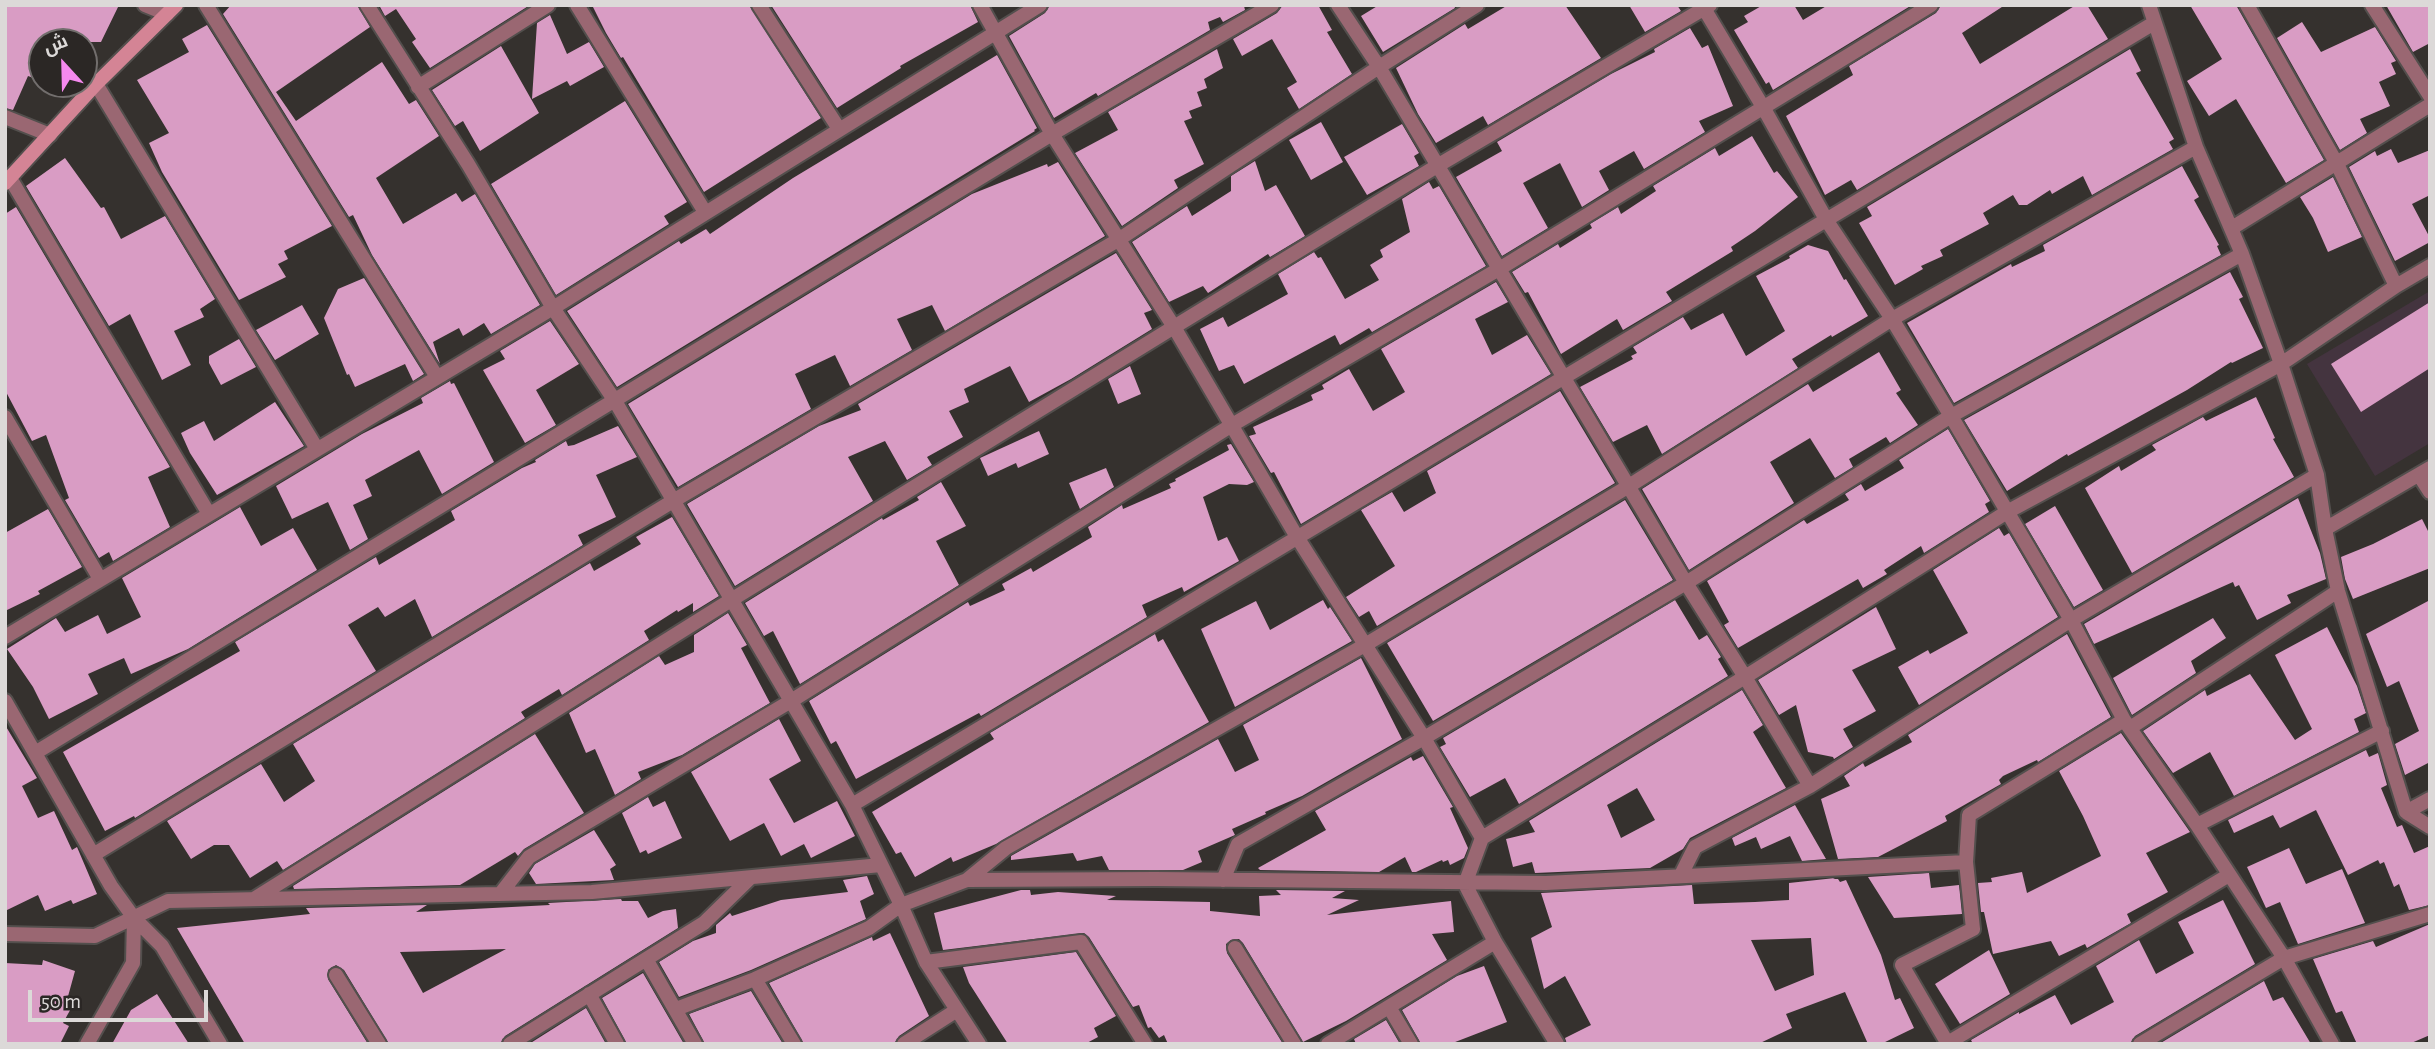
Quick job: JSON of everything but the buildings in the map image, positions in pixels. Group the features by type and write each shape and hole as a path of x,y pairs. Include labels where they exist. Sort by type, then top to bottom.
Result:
{"street":[{"path":"145,5 172,10"},
{"path":"206,5 437,377"},
{"path":"366,5 468,164 553,308 615,401 852,805 926,962 979,1044"},
{"path":"418,87 548,5"},
{"path":"577,5 705,212"},
{"path":"759,5 839,129"},
{"path":"980,5 1052,134 1174,327 1297,537 1424,738 1482,838"},
{"path":"5,636 553,308 1040,5"},
{"path":"36,754 1052,134 1272,5"},
{"path":"1338,5 1379,67 1810,786"},
{"path":"93,855 673,500 1118,240 1477,5"},
{"path":"502,893 529,857 791,701 1232,425 1499,269 1931,5"},
{"path":"2247,5 2337,164 2396,286"},
{"path":"2372,5 2430,96"},
{"path":"254,899 1174,327 1437,166 1705,7 1827,221 1892,319 1951,416 2071,620 2127,724 2284,958 2332,1044"},
{"path":"98,82 172,10"},
{"path":"852,805 1827,221 2154,11 2196,147 2242,254 2317,475 2338,591 2406,812 2430,827"},
{"path":"98,87 317,449"},
{"path":"83,98 8,181 209,514"},
{"path":"2232,228 2430,105"},
{"path":"5,117 50,135"},
{"path":"676,1009 755,979 869,928 901,905 967,880 1006,848 1365,645 1629,486 1892,319 2196,147"},
{"path":"1223,880 1238,844 1686,583 1951,416 2242,254"},
{"path":"1557,1044 1495,942 1465,884 1482,838 2007,512 2281,364 2430,266"},
{"path":"5,417 100,579"},
{"path":"2325,529 2424,471 2430,492"},
{"path":"1681,875 1695,847 1810,786 2071,620 2317,475"},
{"path":"2230,875 1947,1044 1902,965 1973,929 1966,862 1969,815 2127,724 2338,591"},
{"path":"5,701 111,886 134,918 162,946 220,1044"},
{"path":"2197,825 2382,731"},
{"path":"2406,812 2430,800"},
{"path":"967,880 1546,883 1966,862"},
{"path":"5,934 95,936 168,901 592,891 881,865"},
{"path":"510,1044 704,923 750,878"},
{"path":"2140,1044 2284,958 2430,914"},
{"path":"87,1044 133,963 134,918"},
{"path":"926,962 1081,942 1145,1044"},
{"path":"1328,1044 1495,942"},
{"path":"1235,947 1294,1044"},
{"path":"646,959 695,1044"},
{"path":"336,975 380,1044"},
{"path":"755,979 794,1044"},
{"path":"589,994 617,1044"},
{"path":"1389,1007 1411,1044"},
{"path":"904,1044 957,1010"}],"shaded area":[{"path":"2430,291 2430,443 2375,476 2307,364"}]}
